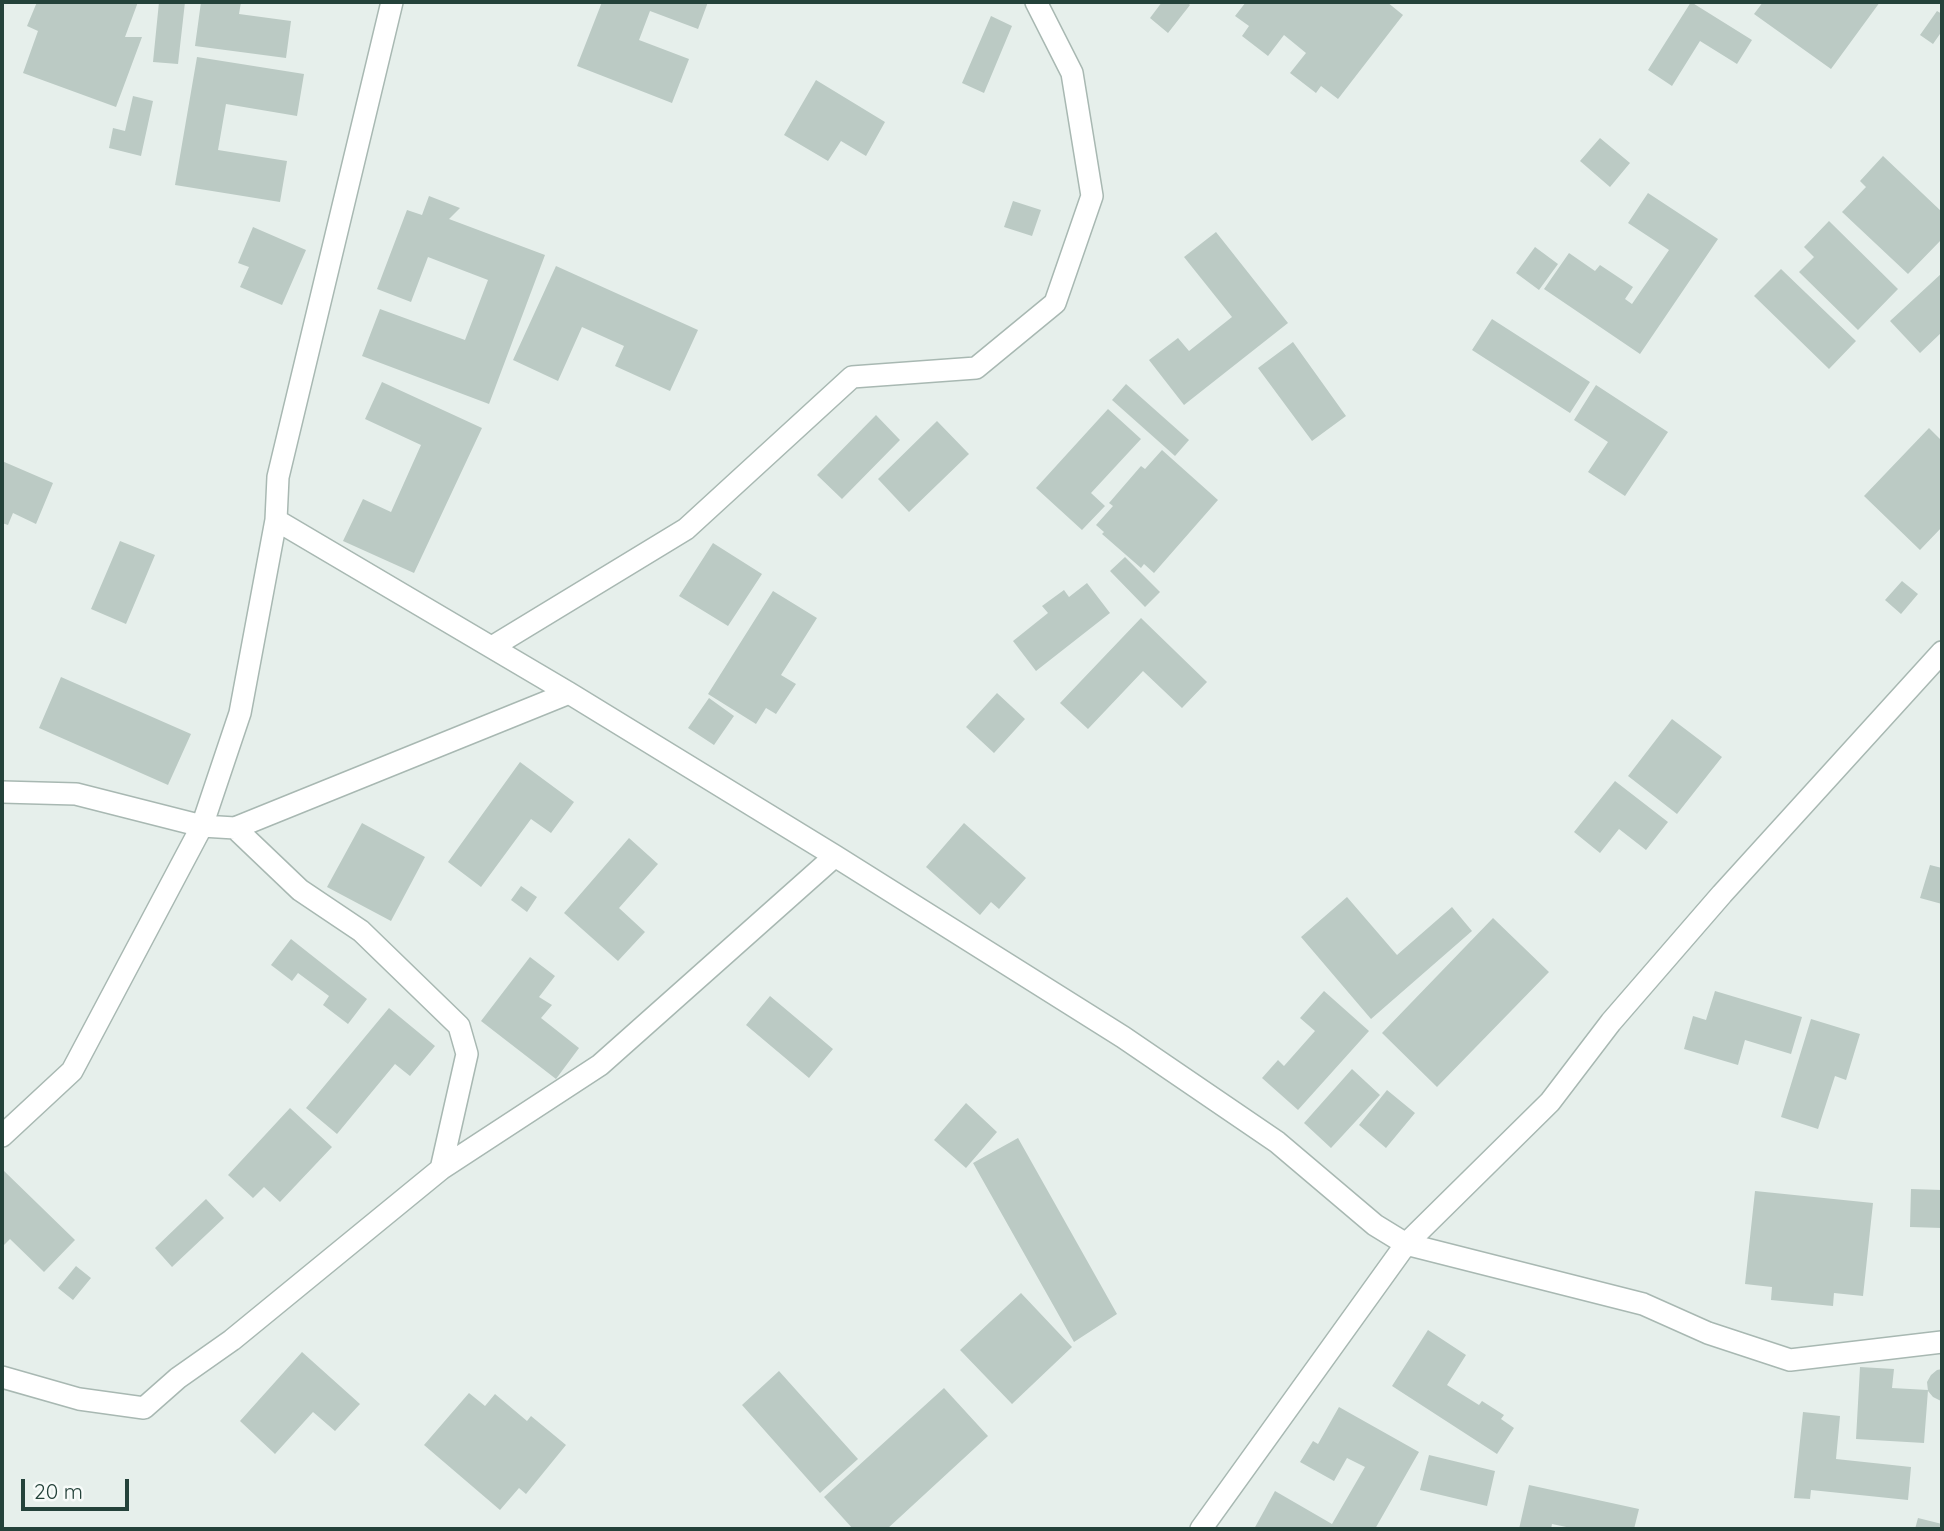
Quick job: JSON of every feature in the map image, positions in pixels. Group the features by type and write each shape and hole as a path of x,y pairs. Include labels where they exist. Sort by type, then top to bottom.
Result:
{"street":[{"path":"2,1136 72,1071 202,826 240,713 276,520 278,477 392,2"},
{"path":"492,647 686,529 852,377 976,368 1055,303 1093,196 1072,73 1036,2"},
{"path":"276,520 569,693 835,856 1145,1052 1277,1142 1374,1225 1406,1244 1643,1304 1708,1333 1790,1360 1942,1342"},
{"path":"1201,1529 1406,1244 1550,1102 1611,1022 1704,914 1942,652"},
{"path":"2,792 76,794 202,826 235,828 569,693"},
{"path":"235,828 300,890 361,931 459,1026 467,1054 441,1169"},
{"path":"2,1377 79,1399 144,1408 177,1378 232,1340 441,1169 600,1065 835,856"}],"building":[{"path":"37,2 138,2 125,37 142,37 116,107 23,73 38,31 27,26"},
{"path":"159,2 185,2 178,64 153,62"},
{"path":"201,2 241,2 239,14 291,21 286,58 195,46"},
{"path":"602,2 708,2 698,29 650,11 639,40 689,59 672,103 577,66"},
{"path":"1162,2 1187,2 1190,5 1168,33 1150,18"},
{"path":"1246,2 1387,2 1403,15 1338,99 1321,86 1316,93 1290,73 1306,53 1284,35 1268,56 1242,36 1249,26 1235,16"},
{"path":"1691,2 1752,40 1737,64 1700,41 1672,86 1648,70"},
{"path":"1763,2 1880,2 1831,69 1754,14"},
{"path":"1937,11 1942,14 1942,31 1933,44 1920,35"},
{"path":"991,16 1012,26 984,93 962,83"},
{"path":"197,57 304,74 297,116 226,104 218,150 287,161 280,202 175,185"},
{"path":"816,80 885,122 866,156 841,141 828,161 784,135"},
{"path":"133,96 153,101 141,156 109,148 113,128 125,131"},
{"path":"1600,138 1630,163 1610,187 1580,161"},
{"path":"1883,156 1942,212 1942,239 1908,274 1842,212 1866,187 1860,181"},
{"path":"1648,193 1718,239 1640,354 1544,289 1569,253 1595,271 1600,265 1633,287 1625,299 1632,304 1669,250 1628,223"},
{"path":"429,196 460,208 449,219 545,255 489,404 362,356 380,309 465,340 488,280 428,257 411,302 377,289 407,210 422,215"},
{"path":"1013,201 1041,210 1032,236 1004,227"},
{"path":"1829,221 1898,289 1858,330 1799,272 1814,257 1804,247"},
{"path":"253,227 306,250 282,305 240,287 249,267 238,263"},
{"path":"1216,232 1288,323 1184,405 1149,360 1178,338 1189,351 1232,317 1184,257"},
{"path":"1535,247 1558,264 1539,290 1516,273"},
{"path":"556,266 698,330 670,391 615,366 624,346 582,327 558,381 513,360"},
{"path":"1781,269 1856,341 1829,369 1754,296"},
{"path":"1942,273 1942,332 1920,353 1890,321"},
{"path":"1492,319 1590,382 1570,413 1472,350"},
{"path":"1293,342 1346,416 1312,441 1258,368"},
{"path":"382,382 482,428 414,573 343,541 363,499 391,512 421,445 365,419"},
{"path":"1126,384 1189,440 1175,456 1112,400"},
{"path":"1596,385 1668,432 1625,496 1588,472 1608,442 1574,420"},
{"path":"1108,409 1141,439 1091,493 1105,506 1082,530 1036,488"},
{"path":"876,415 900,440 842,499 817,475"},
{"path":"937,421 969,454 909,512 878,479"},
{"path":"1929,428 1942,441 1942,527 1920,550 1864,496"},
{"path":"1162,450 1218,500 1154,573 1144,564 1141,568 1102,534 1104,532 1096,525 1113,506 1109,503 1141,466 1145,469"},
{"path":"2,461 53,483 36,524 13,513 8,525 2,523"},
{"path":"120,541 155,555 126,624 91,609"},
{"path":"713,543 762,574 728,626 679,596"},
{"path":"1125,557 1160,592 1145,607 1110,571"},
{"path":"1902,581 1918,594 1901,614 1885,600"},
{"path":"1087,583 1110,613 1036,671 1013,641 1048,613 1042,606 1064,590 1069,597"},
{"path":"773,591 817,618 781,675 796,684 776,714 766,708 756,724 708,694"},
{"path":"1141,618 1207,682 1182,708 1143,671 1088,729 1060,703"},
{"path":"61,677 191,734 168,785 39,728"},
{"path":"997,693 1025,719 994,753 966,727"},
{"path":"709,698 734,716 714,745 688,728"},
{"path":"1672,719 1722,757 1677,814 1628,776"},
{"path":"520,762 574,802 551,833 531,819 481,887 448,862"},
{"path":"1615,781 1668,822 1646,850 1619,829 1600,853 1574,832"},
{"path":"362,823 425,857 391,921 327,887"},
{"path":"964,823 1026,878 999,909 991,902 980,915 926,867"},
{"path":"629,838 658,864 619,908 645,932 618,961 564,913"},
{"path":"1930,865 1942,868 1942,904 1920,898"},
{"path":"521,886 537,897 527,912 511,900"},
{"path":"1347,897 1397,955 1452,907 1472,931 1371,1019 1301,937"},
{"path":"1493,918 1549,972 1437,1087 1382,1033"},
{"path":"291,939 367,999 348,1024 323,1005 329,996 298,973 292,981 271,965"},
{"path":"530,957 555,976 539,997 552,1005 541,1018 579,1048 556,1079 481,1021"},
{"path":"1324,991 1369,1031 1298,1110 1262,1078 1278,1060 1284,1066 1315,1031 1300,1018"},
{"path":"1715,991 1802,1017 1791,1054 1745,1040 1738,1065 1684,1049 1693,1016 1706,1020"},
{"path":"770,996 833,1049 809,1078 746,1025"},
{"path":"389,1008 435,1046 410,1076 395,1064 337,1134 306,1108"},
{"path":"1811,1019 1860,1034 1846,1080 1835,1076 1818,1129 1781,1117"},
{"path":"1352,1069 1380,1095 1331,1148 1304,1123"},
{"path":"1387,1090 1415,1113 1386,1148 1359,1125"},
{"path":"966,1103 997,1132 966,1168 934,1140"},
{"path":"290,1108 332,1147 280,1202 264,1187 253,1198 228,1175"},
{"path":"1018,1138 1117,1314 1074,1342 973,1163"},
{"path":"2,1169 75,1240 44,1272 10,1239 2,1247"},
{"path":"1911,1189 1942,1190 1942,1228 1910,1227"},
{"path":"1755,1191 1873,1203 1863,1296 1834,1293 1833,1306 1771,1300 1772,1287 1745,1284"},
{"path":"206,1199 224,1218 172,1267 155,1248"},
{"path":"76,1266 91,1278 73,1300 58,1288"},
{"path":"1021,1293 1072,1347 1012,1404 960,1350"},
{"path":"1428,1330 1466,1355 1447,1385 1479,1405 1482,1401 1504,1415 1501,1419 1514,1428 1497,1454 1392,1386"},
{"path":"302,1352 360,1404 335,1431 313,1412 275,1454 240,1421"},
{"path":"1860,1367 1894,1369 1892,1388 1928,1390 1924,1443 1856,1439"},
{"path":"1942,1369 1941,1401 1928,1391 1927,1382 1931,1375"},
{"path":"779,1371 858,1459 820,1493 742,1405"},
{"path":"944,1388 988,1436 887,1529 853,1529 824,1497"},
{"path":"469,1393 485,1406 495,1394 527,1421 531,1416 566,1445 526,1494 519,1488 500,1510 424,1445"},
{"path":"1339,1407 1419,1452 1375,1529 1254,1529 1275,1491 1332,1524 1365,1467 1347,1458 1334,1481 1300,1462 1313,1441 1318,1444"},
{"path":"1803,1412 1840,1416 1836,1459 1911,1467 1908,1500 1811,1490 1810,1499 1794,1498"},
{"path":"1429,1455 1495,1471 1487,1506 1420,1490"},
{"path":"1529,1485 1639,1509 1634,1529 1576,1529 1552,1524 1551,1529 1519,1529"},
{"path":"1918,1518 1942,1524 1942,1529 1915,1529"}]}
